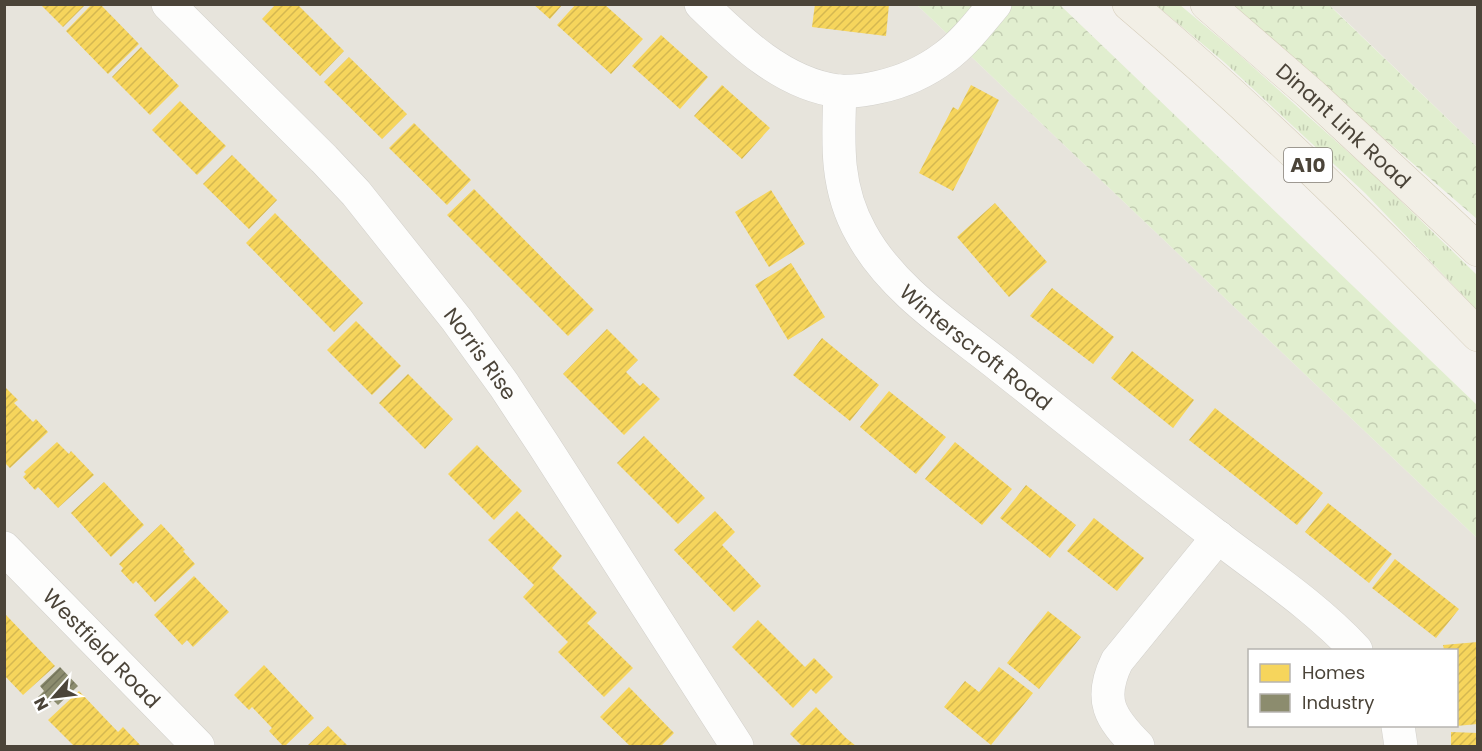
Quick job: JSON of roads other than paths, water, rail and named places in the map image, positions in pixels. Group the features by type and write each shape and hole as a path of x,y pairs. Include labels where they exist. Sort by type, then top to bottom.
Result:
{"main road":[{"name":"A10","path":"1129,4 1276,135 1478,335"},
{"name":"Dinant Link Road","path":"1207,4 1312,95 1478,250"}],"street":[{"name":"Norris Rise","path":"168,4 356,193 457,320 537,434 736,747"},
{"path":"700,4 748,48 774,66 819,87 840,91 866,90 887,85 910,78 930,68 962,43 995,4"},
{"name":"Winterscroft Road","path":"840,91 838,148 843,189 860,232 888,272 928,310 968,342 1305,603 1339,632 1354,649"},
{"path":"1138,747 1112,714 1107,700 1107,686 1111,674 1118,661 1218,537"},
{"name":"Westfield Road","path":"4,548 198,747"},
{"path":"1398,727 1401,747"}]}
